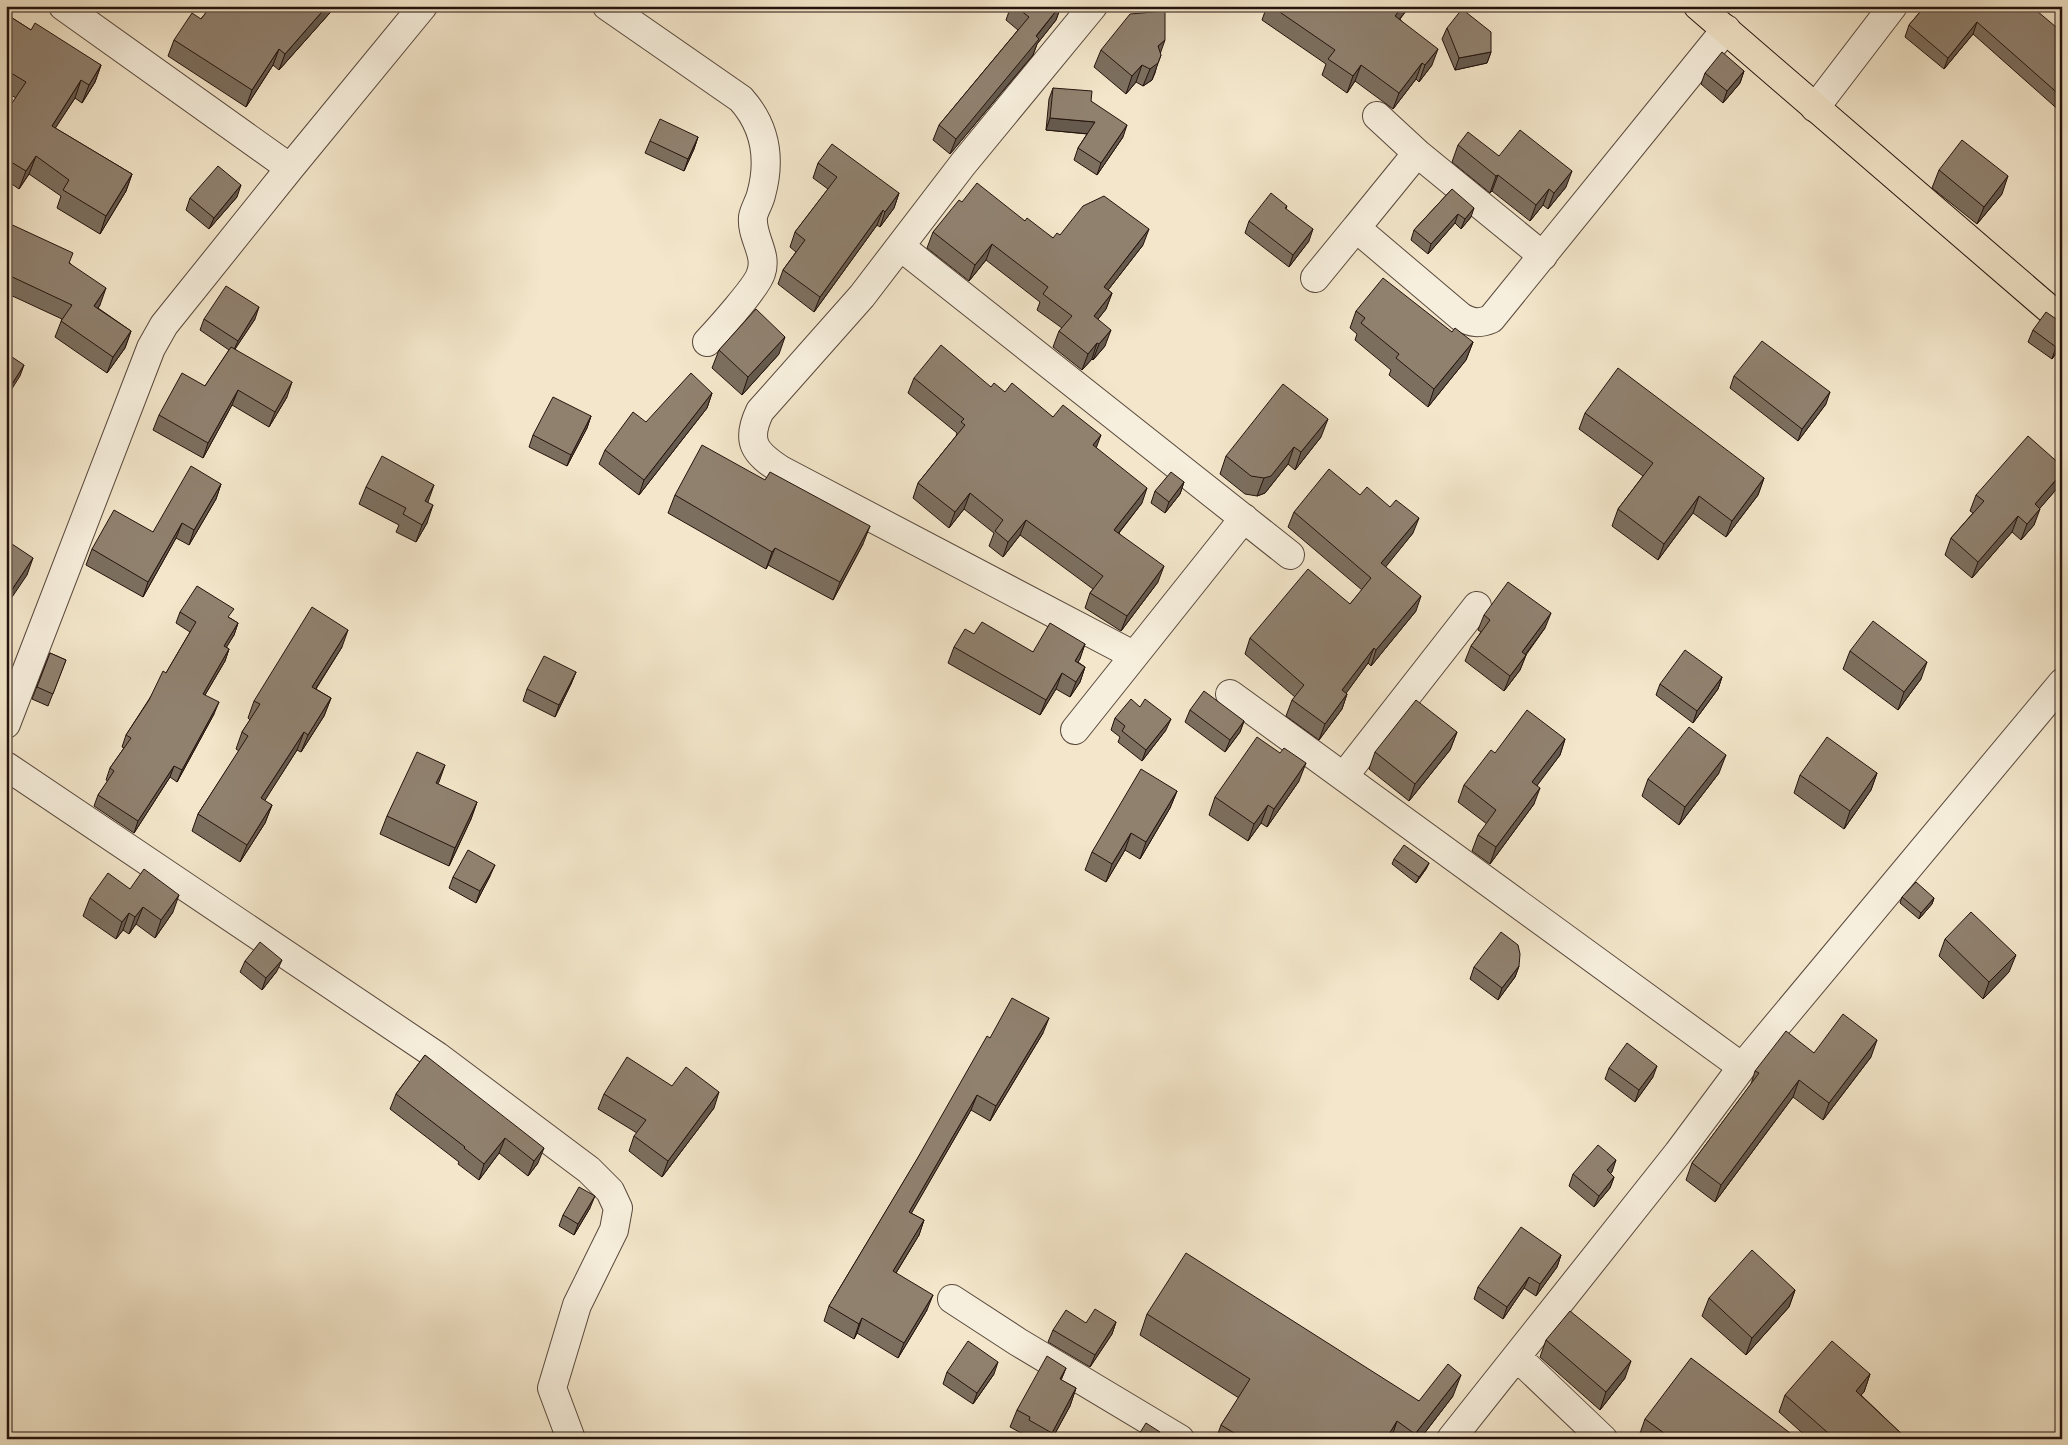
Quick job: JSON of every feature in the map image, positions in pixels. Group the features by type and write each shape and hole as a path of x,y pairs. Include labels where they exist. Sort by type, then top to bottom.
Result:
{"main road":[{"path":"1698,6 1815,108 2059,312"}],"street":[{"path":"63,6 290,168"},
{"path":"6,724 151,348 164,325 423,6"},
{"path":"607,6 741,99 754,114 762,132 767,162 761,194 753,216 754,232 764,260 761,275 707,342"},
{"path":"1093,6 963,164 901,247 760,412 753,426 752,440 758,451 781,470 1133,655"},
{"path":"1815,108 1893,6"},
{"path":"1356,228 1452,310 1471,322 1481,323 1491,319 1726,29"},
{"path":"1377,116 1417,153 1543,256"},
{"path":"1315,278 1417,153"},
{"path":"901,247 1290,555"},
{"path":"1075,730 1244,518"},
{"path":"1344,776 1476,606"},
{"path":"1451,1439 1678,1153 1742,1067 2062,683"},
{"path":"1230,694 1742,1067"},
{"path":"6,766 437,1056 589,1170 610,1191 618,1208 614,1230 577,1305 552,1388 572,1439"},
{"path":"952,1299 1018,1342 1180,1439"},
{"path":"1516,1357 1603,1439"}],"building":[{"path":"211,6 327,6 285,54 279,49 252,90 174,40 192,13 201,19"},
{"path":"1015,6 1060,6 1036,36 1039,39 956,139 939,125 1029,17"},
{"path":"1271,6 1403,6 1395,16 1438,49 1425,65 1422,63 1399,93 1361,65 1353,76 1328,59 1335,50"},
{"path":"1925,6 2031,6 2062,32 2062,97 1977,22 1948,58 1909,25"},
{"path":"1462,9 1491,32 1491,52 1459,58 1447,28"},
{"path":"1165,11 1165,40 1158,46 1161,55 1158,63 1150,69 1142,65 1132,76 1101,50 1130,14"},
{"path":"6,14 31,30 35,23 101,65 89,85 81,80 52,126 132,174 106,216 63,190 69,180 36,156 26,171 6,159 6,112 26,82 6,70"},
{"path":"1722,52 1744,71 1727,91 1705,73"},
{"path":"1053,88 1092,91 1091,101 1127,125 1101,163 1078,148 1095,122 1050,118"},
{"path":"660,119 698,137 688,159 650,141"},
{"path":"1520,130 1572,171 1554,193 1549,189 1536,205 1458,145 1468,132 1499,156"},
{"path":"1962,140 2008,176 1984,207 1939,170"},
{"path":"832,144 899,193 885,212 883,210 820,297 783,270 805,240 795,232 837,177 818,163"},
{"path":"218,166 241,185 214,218 190,198"},
{"path":"977,183 1025,221 1027,218 1053,238 1057,233 1060,235 1083,206 1104,196 1149,229 1104,287 1112,293 1094,316 1111,330 1088,354 1059,331 1072,316 1043,294 1048,287 992,244 975,265 933,232 959,200 962,202"},
{"path":"1452,189 1474,208 1465,219 1458,214 1431,244 1414,230"},
{"path":"1271,193 1287,206 1285,208 1313,229 1293,255 1249,221"},
{"path":"6,222 73,253 69,263 106,288 94,306 131,331 113,357 61,321 72,305 6,274"},
{"path":"1383,278 1452,332 1455,328 1473,342 1434,389 1396,358 1399,354 1361,323 1365,318 1356,311"},
{"path":"226,286 259,307 238,341 204,319"},
{"path":"756,309 785,337 748,377 719,350"},
{"path":"2046,312 2062,323 2062,340 2056,347 2033,330"},
{"path":"1762,341 1830,392 1802,429 1734,376"},
{"path":"941,345 991,387 994,383 1005,392 1012,383 1053,417 1063,405 1101,435 1093,445 1147,488 1114,530 1164,566 1127,616 1090,593 1103,576 1026,520 1008,542 995,531 1003,520 970,493 955,512 918,483 965,425 961,422 964,419 914,378"},
{"path":"231,347 292,382 275,412 238,390 208,443 159,415 182,373 205,386"},
{"path":"6,353 24,365 7,392 6,391"},
{"path":"1618,368 1764,478 1732,521 1699,496 1664,544 1618,509 1653,463 1585,413"},
{"path":"691,373 712,393 644,480 605,450 633,412 646,422"},
{"path":"1283,384 1328,419 1301,452 1294,447 1271,476 1264,478 1251,476 1226,456"},
{"path":"553,397 591,416 571,455 533,435"},
{"path":"2028,436 2062,466 2062,473 2035,504 2040,509 2027,524 2018,516 1978,562 1951,538 1984,501 1976,495"},
{"path":"702,445 765,480 770,472 870,526 840,582 775,548 772,552 675,495"},
{"path":"382,456 434,485 425,501 433,505 422,525 403,514 406,508 366,487"},
{"path":"191,466 221,484 194,530 182,523 148,582 92,549 114,510 153,532"},
{"path":"1329,469 1360,495 1367,487 1390,507 1396,500 1419,518 1381,563 1421,596 1376,650 1374,648 1342,690 1347,694 1325,724 1292,700 1304,685 1250,638 1308,569 1350,604 1371,578 1294,512"},
{"path":"1171,472 1184,482 1169,502 1155,491"},
{"path":"6,540 33,558 7,597 6,596"},
{"path":"1508,582 1551,613 1522,652 1526,655 1510,676 1471,646 1490,620 1484,615"},
{"path":"197,586 234,609 228,617 238,623 224,646 229,649 203,694 219,702 182,770 174,766 138,821 98,795 114,771 110,768 131,738 126,735 149,700 163,671 166,673 196,622 180,612"},
{"path":"312,607 348,630 312,687 331,698 308,735 304,732 261,798 272,805 247,845 198,814 248,736 242,732 260,704 254,701"},
{"path":"1873,621 1927,662 1904,692 1850,651"},
{"path":"982,622 1033,652 1050,623 1085,644 1075,661 1085,667 1076,682 1062,673 1046,700 954,647 965,629 974,634"},
{"path":"1685,650 1722,677 1697,711 1660,684"},
{"path":"50,653 66,660 53,694 37,687"},
{"path":"544,656 576,672 559,705 527,689"},
{"path":"1204,691 1244,721 1230,740 1190,710"},
{"path":"1131,699 1140,707 1145,699 1171,719 1146,750 1122,731 1125,726 1115,718"},
{"path":"1416,700 1457,732 1415,784 1375,752"},
{"path":"1527,710 1565,739 1532,782 1540,788 1496,847 1478,835 1496,810 1464,785 1491,750 1495,753"},
{"path":"1689,727 1726,755 1685,807 1648,779"},
{"path":"1257,737 1280,753 1284,748 1306,763 1274,809 1268,805 1254,824 1215,797"},
{"path":"1827,737 1877,773 1850,811 1800,775"},
{"path":"417,752 445,765 436,783 477,802 455,848 387,816"},
{"path":"1141,769 1177,791 1146,842 1131,833 1112,864 1092,852"},
{"path":"1404,845 1429,863 1419,877 1394,859"},
{"path":"468,850 495,865 480,891 453,877"},
{"path":"144,869 179,895 161,920 143,907 135,917 129,913 122,922 90,898 108,873 130,889"},
{"path":"1916,882 1934,898 1921,913 1902,897"},
{"path":"1971,912 2016,955 1989,982 1945,939"},
{"path":"1501,932 1518,945 1520,954 1519,966 1502,988 1474,967"},
{"path":"260,942 282,960 266,978 245,961"},
{"path":"1012,998 1049,1018 996,1106 977,1095 909,1212 924,1220 893,1271 933,1295 904,1343 862,1318 859,1324 829,1306 917,1159 987,1036 990,1038"},
{"path":"1843,1014 1877,1040 1829,1103 1799,1080 1721,1185 1692,1163 1759,1073 1755,1071 1786,1031 1814,1053"},
{"path":"1627,1043 1657,1066 1639,1090 1609,1068"},
{"path":"425,1055 544,1148 534,1161 505,1138 484,1164 396,1094"},
{"path":"627,1057 672,1086 686,1067 719,1092 668,1161 634,1136 646,1120 604,1094"},
{"path":"1598,1145 1616,1160 1607,1170 1614,1177 1599,1196 1573,1174"},
{"path":"579,1187 595,1196 578,1224 563,1215"},
{"path":"1521,1227 1561,1255 1540,1284 1529,1277 1507,1307 1478,1287"},
{"path":"1752,1250 1795,1290 1752,1338 1709,1298"},
{"path":"1186,1253 1419,1401 1448,1364 1461,1375 1415,1434 1397,1421 1386,1439 1344,1439 1336,1434 1333,1439 1260,1439 1253,1434 1250,1439 1244,1439 1221,1425 1250,1379 1147,1314"},
{"path":"1095,1309 1116,1322 1095,1355 1053,1330 1066,1310 1086,1323"},
{"path":"1570,1311 1631,1361 1606,1392 1546,1340"},
{"path":"968,1341 998,1362 977,1393 947,1372"},
{"path":"1832,1341 1870,1374 1856,1391 1907,1439 1835,1439 1785,1395"},
{"path":"1047,1356 1066,1368 1060,1379 1076,1388 1052,1433 1029,1420 1030,1417 1017,1410"},
{"path":"1691,1358 1798,1439 1672,1439 1645,1419"},
{"path":"1146,1423 1160,1432 1156,1439 1136,1439"}]}
